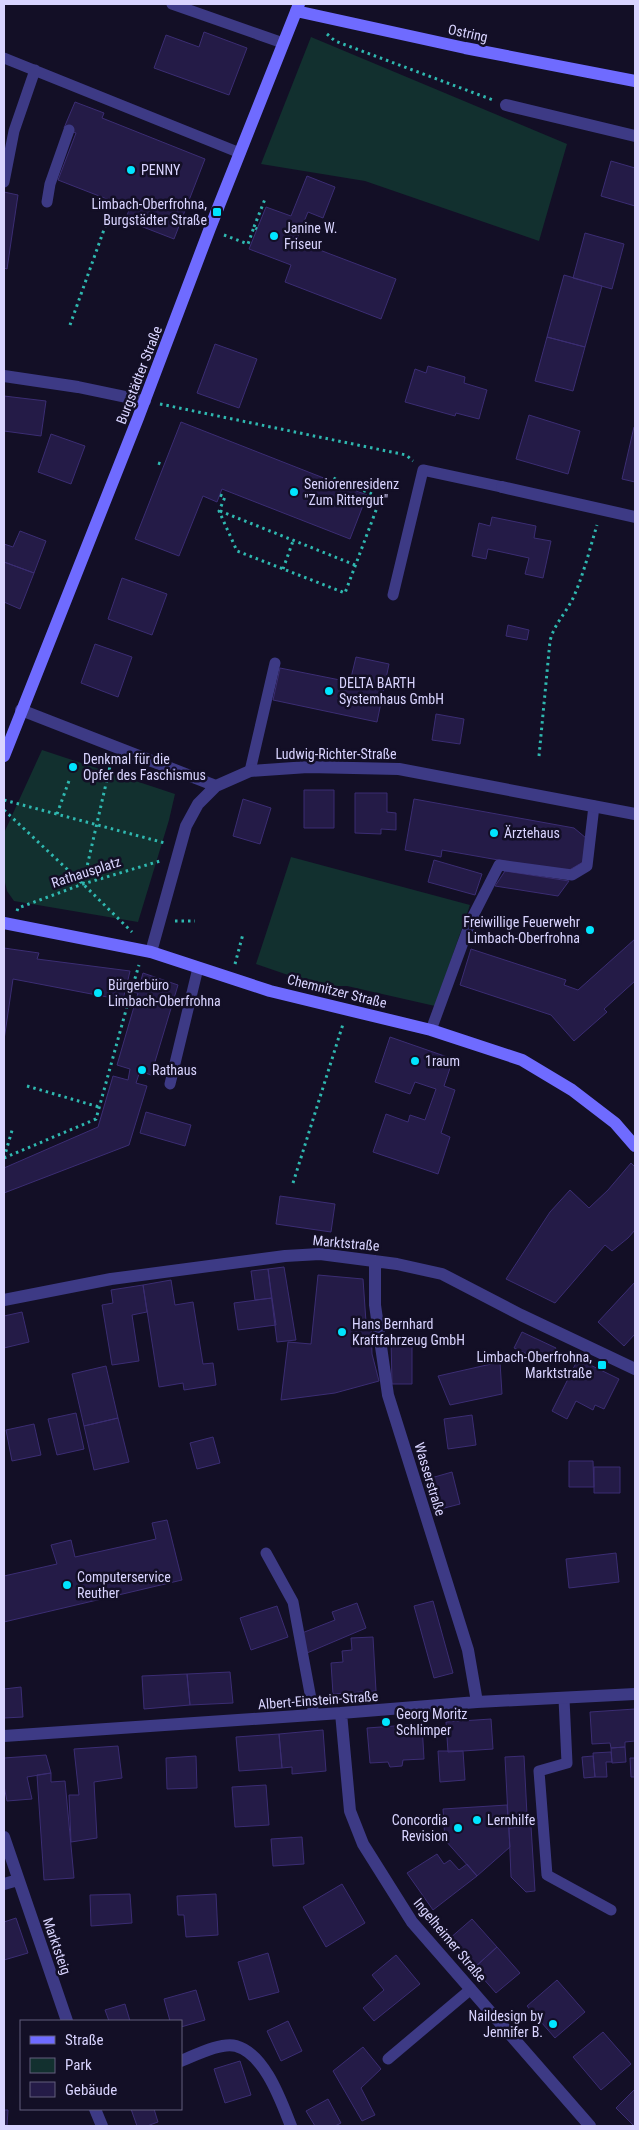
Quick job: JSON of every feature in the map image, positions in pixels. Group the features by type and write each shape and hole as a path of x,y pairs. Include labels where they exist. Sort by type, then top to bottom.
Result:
{"main road":[{"name":"Burgstädter Straße","path":"4,756 298,8"},
{"name":"Ostring","path":"298,8 465,48 635,81"},
{"name":"Chemnitzer Straße","path":"9,924 147,951 232,979 431,1030 522,1060 562,1082 615,1123 635,1146"}],"street":[{"path":"506,105 635,136"},
{"path":"4,376 78,387 145,401"},
{"path":"502,487 635,516"},
{"path":"21,710 216,786"},
{"name":"Ludwig-Richter-Straße","path":"147,951 186,826 198,804 216,786 250,771 308,767 399,769 635,814"},
{"name":"Marktstraße","path":"4,1300 110,1279 285,1256 320,1254 375,1261 442,1274 521,1316 635,1369"},
{"name":"Wasserstraße","path":"375,1261 374,1305 388,1395 468,1650 477,1702"},
{"name":"Albert-Einstein-Straße","path":"4,1736 342,1714 477,1702 635,1694"},
{"name":"Ingelheimer Straße","path":"342,1714 350,1811 363,1844 412,1922 590,2126"},
{"name":"Marktsteig","path":"4,1837 67,2020"},
{"path":"4,1884 18,1880"},
{"path":"182,2061 214,2048 236,2046 256,2056 279,2096 291,2126"},
{"path":"96,2110 102,2126"}],"lane":[{"path":"172,4 283,44"},
{"path":"4,58 240,153"},
{"path":"4,182 14,131 35,70"},
{"path":"48,202 50,184 69,130"},
{"path":"393,595 423,470 502,487"},
{"path":"250,771 275,664"},
{"path":"431,1030 472,918 499,865 572,875 587,866 594,806"},
{"path":"170,1084 198,968"},
{"path":"266,1553 293,1602 314,1715"},
{"path":"564,1699 567,1763 539,1771 547,1875 611,1910"},
{"path":"388,2060 471,1989"}],"path":[{"path":"320,29 335,41 506,105"},
{"path":"210,230 248,244 266,199"},
{"path":"70,325 106,224"},
{"path":"145,401 406,455 423,470"},
{"path":"158,463 164,465"},
{"path":"333,478 372,494 370,502"},
{"path":"220,495 225,497 219,511 237,551 345,593 378,505 365,500"},
{"path":"539,756 550,641 555,626 567,609 578,585 602,509"},
{"path":"219,511 355,565"},
{"path":"283,569 293,541"},
{"path":"83,884 115,746"},
{"path":"57,814 70,778"},
{"path":"4,800 96,824 179,851"},
{"path":"4,810 83,884 147,951 133,986"},
{"name":"Rathausplatz","path":"9,924 18,908 179,851"},
{"path":"175,921 195,921"},
{"path":"232,979 242,934"},
{"path":"4,1158 96,1119 131,992"},
{"path":"293,1183 348,1010"},
{"path":"27,1086 99,1107"},
{"path":"4,1158 13,1127"}],"green space":[{"path":"311,37 567,144 539,241 365,181 261,164"},
{"path":"42,750 175,794 138,922 14,901 7,891 4,878 4,833"},
{"path":"291,857 470,905 435,1006 347,986 320,986 256,964"}],"building":[{"path":"204,32 247,48 229,95 154,68 166,35 199,47"},
{"name":"PENNY","path":"75,102 104,113 102,118 205,159 174,239 125,220 130,208 58,180 76,133 64,128"},
{"path":"611,161 635,168 635,206 601,196"},
{"path":"307,176 335,187 323,218 308,212 296,241 396,279 381,319 285,282 291,265 249,249 266,207 291,216"},
{"path":"4,192 18,195 7,269 4,268"},
{"path":"585,233 624,244 612,289 573,278"},
{"path":"564,275 602,286 585,347 547,337"},
{"path":"547,337 585,347 573,391 535,381"},
{"path":"215,344 257,359 239,408 197,393"},
{"path":"428,366 465,377 464,383 487,390 479,419 456,413 455,416 405,402 415,369 426,373"},
{"path":"4,396 46,401 41,436 4,431"},
{"path":"529,415 580,431 568,474 516,459"},
{"name":"Seniorenresidenz \"Zum Rittergut\"","path":"181,422 367,495 350,539 222,489 217,502 203,496 179,556 135,539"},
{"path":"635,428 635,482 622,479"},
{"path":"51,434 85,446 71,484 38,472"},
{"path":"492,517 536,526 534,538 551,541 543,578 525,574 529,558 488,549 486,559 472,556 479,523 490,526"},
{"path":"20,531 46,541 34,573 4,562 4,544 13,547"},
{"path":"4,562 34,573 20,609 4,602"},
{"path":"122,578 167,594 152,635 108,619"},
{"path":"508,625 529,630 527,640 506,636"},
{"path":"95,644 132,657 118,697 81,683"},
{"name":"DELTA BARTH Systemhaus GmbH","path":"356,657 389,664 377,722 273,700 280,668 350,682"},
{"path":"436,714 464,719 460,744 432,740"},
{"path":"304,790 334,790 334,828 304,828"},
{"path":"355,793 387,793 387,812 396,813 396,830 381,829 381,834 355,833"},
{"path":"243,799 271,808 260,844 233,836"},
{"name":"Ärztehaus","path":"414,799 574,828 586,838 583,862 566,872 442,850 441,857 405,850"},
{"path":"434,860 482,874 475,895 428,882"},
{"path":"505,871 569,881 558,896 495,886"},
{"path":"635,939 635,981 604,1009 607,1012 574,1041 551,1015 460,985 471,949 566,980 564,985 578,990"},
{"name":"Rathaus","path":"4,948 39,953 37,959 130,971 127,984 139,987 143,973 178,985 151,1075 140,1071 136,1083 147,1086 129,1145 4,1193 4,1168 98,1127 113,1076 128,1080 130,1069 117,1065 138,993 125,991 123,1000 13,979 4,1040"},
{"path":"390,1037 453,1059 444,1086 455,1090 441,1133 450,1137 438,1174 373,1152 386,1114 408,1122 410,1115 425,1120 436,1089 415,1082 410,1094 375,1082"},
{"path":"146,1112 191,1125 185,1146 140,1133"},
{"path":"631,1163 635,1167 635,1230 628,1238 612,1251 605,1245 555,1303 506,1279 550,1212 570,1190 589,1208 608,1190"},
{"path":"280,1196 335,1204 331,1232 276,1224"},
{"path":"284,1267 296,1340 277,1342 268,1269"},
{"path":"268,1269 272,1298 255,1300 251,1271"},
{"name":"Hans Bernhard Kraftfahrzeug GmbH","path":"318,1275 363,1279 366,1322 371,1323 372,1354 379,1381 335,1393 281,1400 288,1342 311,1344"},
{"path":"171,1280 175,1305 193,1302 203,1364 213,1363 216,1385 184,1390 183,1383 159,1387 143,1285"},
{"path":"635,1282 635,1334 624,1346 598,1322"},
{"path":"143,1285 147,1312 132,1315 139,1361 112,1365 102,1305 113,1303 111,1290"},
{"path":"272,1298 276,1325 238,1330 234,1303"},
{"path":"22,1312 29,1342 4,1348 4,1316"},
{"path":"522,1332 556,1348 549,1364 514,1348"},
{"path":"391,1338 412,1338 412,1384 392,1384"},
{"path":"578,1359 619,1379 604,1409 595,1405 593,1410 576,1401 567,1419 552,1411"},
{"path":"500,1362 502,1394 450,1405 438,1376"},
{"path":"106,1366 118,1418 84,1426 72,1374"},
{"path":"76,1413 84,1449 57,1455 48,1419"},
{"path":"472,1415 476,1445 448,1449 444,1419"},
{"path":"118,1418 129,1462 94,1470 84,1426"},
{"path":"34,1424 41,1455 12,1461 6,1430"},
{"path":"213,1437 220,1463 197,1469 190,1443"},
{"path":"569,1461 593,1461 594,1487 569,1487"},
{"path":"594,1467 620,1467 620,1493 594,1493"},
{"path":"452,1472 460,1504 433,1511 424,1480"},
{"path":"167,1520 182,1580 4,1622 4,1576 57,1564 51,1545 71,1540 75,1557 156,1539 152,1523"},
{"path":"616,1553 619,1582 569,1588 566,1559"},
{"path":"433,1601 453,1673 434,1678 414,1606"},
{"path":"357,1603 366,1628 307,1653 302,1633 335,1620 332,1612"},
{"path":"277,1606 288,1637 251,1650 240,1618"},
{"path":"373,1637 376,1691 333,1694 331,1663 343,1662 342,1651 352,1650 351,1638"},
{"path":"230,1672 233,1703 190,1705 187,1674"},
{"path":"187,1674 190,1705 144,1709 142,1676"},
{"path":"21,1687 23,1717 4,1718 4,1689"},
{"path":"635,1709 635,1741 625,1742 625,1747 611,1748 610,1743 592,1744 590,1712"},
{"path":"491,1719 493,1749 448,1752 446,1722"},
{"path":"422,1724 424,1759 403,1760 402,1766 390,1767 388,1762 370,1763 367,1728"},
{"path":"323,1730 326,1771 292,1774 292,1767 282,1768 279,1734"},
{"path":"279,1734 282,1768 239,1771 236,1737"},
{"path":"118,1746 122,1778 94,1782 97,1838 71,1842 69,1795 79,1795 74,1749"},
{"path":"625,1747 626,1762 612,1763 611,1748"},
{"path":"438,1751 463,1751 465,1780 440,1782"},
{"path":"611,1752 612,1762 606,1762 607,1777 595,1777 593,1753"},
{"path":"46,1755 51,1773 27,1777 32,1799 7,1801 4,1786 4,1758"},
{"path":"196,1756 197,1788 167,1789 166,1758"},
{"path":"524,1756 527,1815 508,1816 505,1757"},
{"path":"593,1756 595,1777 584,1778 582,1757"},
{"path":"630,1758 635,1758 635,1777 631,1777"},
{"path":"51,1773 51,1782 65,1781 74,1878 44,1880 37,1775"},
{"path":"266,1785 269,1825 235,1827 232,1787"},
{"path":"507,1805 510,1847 477,1876 445,1840 443,1809"},
{"path":"523,1815 523,1827 509,1828 508,1816"},
{"path":"531,1826 535,1891 526,1892 511,1877 509,1828"},
{"path":"302,1837 304,1864 273,1866 271,1839"},
{"path":"437,1854 444,1864 450,1860 459,1870 467,1864 477,1876 433,1910 407,1873"},
{"path":"342,1884 365,1923 326,1947 303,1907"},
{"path":"130,1894 132,1923 91,1926 90,1895"},
{"path":"216,1894 218,1935 186,1937 184,1915 178,1915 177,1896"},
{"path":"16,1918 28,1953 4,1960 4,1922"},
{"path":"472,1919 497,1947 474,1968 449,1939"},
{"path":"497,1947 520,1973 496,1993 474,1968"},
{"path":"268,1953 279,1992 249,2000 238,1962"},
{"path":"396,1955 420,1984 374,2021 363,2008 384,1990 372,1975"},
{"path":"557,1980 585,2012 555,2038 527,2006"},
{"path":"196,1990 205,2020 182,2027 182,2020 170,2020 164,1999"},
{"path":"125,2004 130,2020 109,2020 105,2010"},
{"path":"288,2021 302,2051 281,2061 267,2031"},
{"path":"603,2032 631,2064 601,2090 573,2057"},
{"path":"363,2047 381,2069 361,2088 375,2115 362,2121 333,2071"},
{"path":"240,2061 251,2095 225,2103 214,2069"},
{"path":"635,2089 635,2126 634,2126 616,2108"},
{"path":"328,2099 341,2123 335,2126 315,2126 306,2111"},
{"path":"4,2110 8,2110 7,2126 4,2126"},
{"path":"131,2110 154,2110 158,2122 147,2126 137,2126"}],"place":[{"name":"PENNY","path":"131,170"},
{"name":"Limbach-Oberfrohna, Burgstädter Straße","path":"217,212"},
{"name":"Janine W. Friseur","path":"274,236"},
{"name":"Seniorenresidenz \"Zum Rittergut\"","path":"294,492"},
{"name":"DELTA BARTH Systemhaus GmbH","path":"329,691"},
{"name":"Denkmal für die Opfer des Faschismus","path":"73,767"},
{"name":"Ärztehaus","path":"494,833"},
{"name":"Freiwillige Feuerwehr Limbach-Oberfrohna","path":"590,930"},
{"name":"Bürgerbüro Limbach-Oberfrohna","path":"98,993"},
{"name":"1raum","path":"415,1061"},
{"name":"Rathaus","path":"142,1070"},
{"name":"Hans Bernhard Kraftfahrzeug GmbH","path":"342,1332"},
{"name":"Limbach-Oberfrohna, Marktstraße","path":"602,1365"},
{"name":"Computerservice Reuther","path":"67,1585"},
{"name":"Georg Moritz Schlimper","path":"386,1722"},
{"name":"Lernhilfe","path":"477,1820"},
{"name":"Concordia Revision","path":"458,1828"},
{"name":"Naildesign by Jennifer B.","path":"553,2024"}]}
